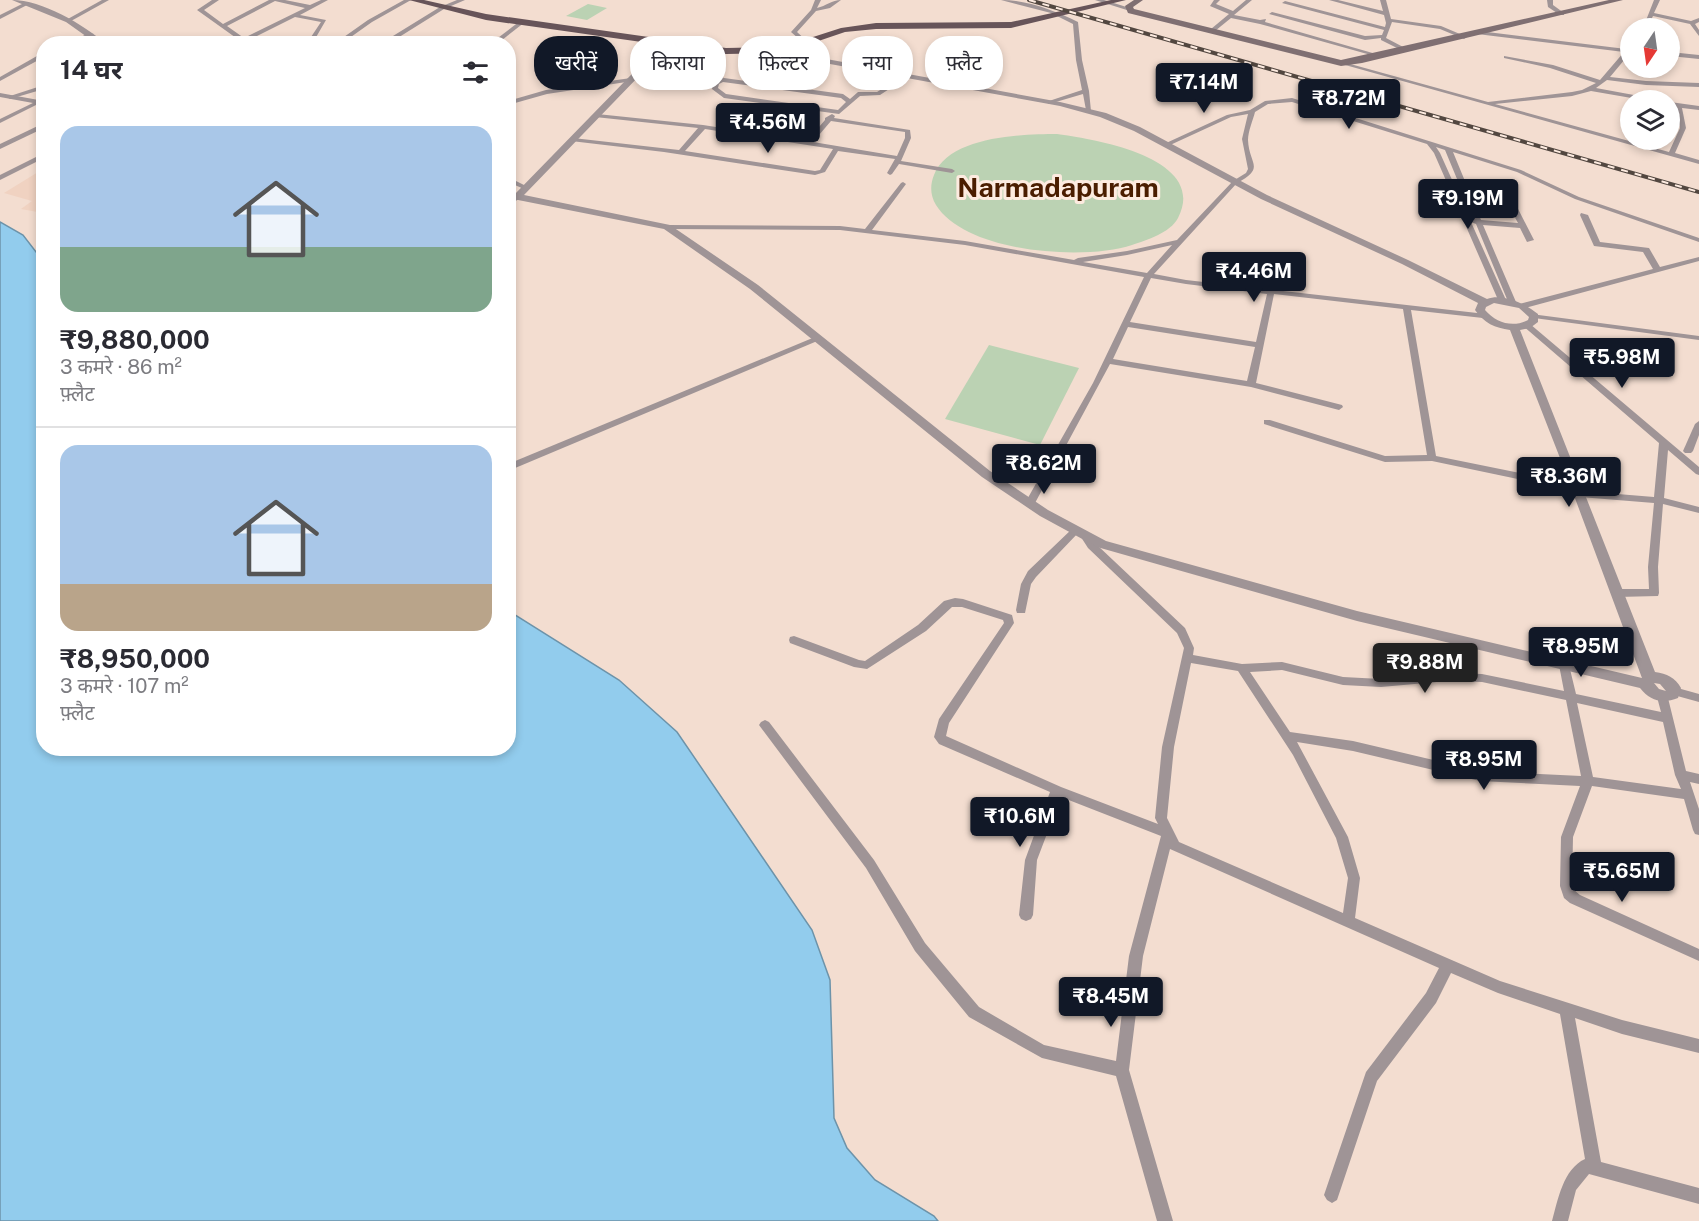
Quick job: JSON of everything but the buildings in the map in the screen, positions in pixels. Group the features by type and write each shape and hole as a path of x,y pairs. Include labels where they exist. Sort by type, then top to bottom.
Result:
{"main road":[{"path":"415,0 442,8 630,38"},
{"path":"828,36 844,30 876,26 1011,25 1122,0"},
{"path":"1139,0 1129,6 1139,15 1213,30 1341,63 1464,37 1562,14 1601,2 1620,0"}],"street":[{"path":"15,0 69,20 93,36"},
{"path":"69,20 106,0"},
{"path":"216,0 200,10 237,36"},
{"path":"223,26 275,0 310,7"},
{"path":"251,36 325,0"},
{"path":"348,36 408,0"},
{"path":"396,36 442,8 462,0"},
{"path":"798,36 794,32 814,10 818,0"},
{"path":"814,10 828,8 838,0"},
{"path":"1004,0 1053,12 1076,23 1079,60 1089,110"},
{"path":"1098,0 1130,9"},
{"path":"1217,0 1212,5 1232,14 1380,56"},
{"path":"1213,30 1249,0"},
{"path":"1332,0 1388,17 1441,28 1464,37"},
{"path":"1383,0 1388,17 1383,39 1405,50"},
{"path":"1550,0 1551,6 1562,14"},
{"path":"1649,18 1657,0"},
{"path":"1261,22 1287,2 1386,29"},
{"path":"0,17 26,4"},
{"path":"1272,14 1365,38 1384,36"},
{"path":"1651,14 1695,26 1699,34"},
{"path":"294,15 324,21 315,36"},
{"path":"1695,26 1699,20"},
{"path":"504,36 522,22"},
{"path":"1479,33 1620,49"},
{"path":"87,36 91,34"},
{"path":"1352,47 1365,38"},
{"path":"1680,55 1699,57"},
{"path":"1506,57 1603,80 1699,85"},
{"path":"0,79 36,59"},
{"path":"1341,63 1699,162"},
{"path":"1591,89 1620,63"},
{"path":"913,77 1089,110 1137,129 1234,182 1485,302 1512,302 1699,259"},
{"path":"516,101 533,96 630,81"},
{"path":"726,81 843,96 850,102"},
{"path":"516,195 630,82"},
{"path":"10,97 36,89"},
{"path":"1490,103 1591,89 1620,94"},
{"path":"716,90 724,96 839,112"},
{"path":"809,143 827,120 858,94 878,94 884,90"},
{"path":"1049,102 1086,91"},
{"path":"0,95 36,102"},
{"path":"516,95 533,96"},
{"path":"1166,145 1229,116 1252,111 1267,102 1292,100 1519,171 1577,198 1699,240"},
{"path":"0,121 36,105"},
{"path":"1680,106 1699,108"},
{"path":"1030,503 1108,361 1149,275 1234,182 1250,172 1245,139 1252,111"},
{"path":"1680,112 1683,128 1680,134"},
{"path":"597,116 703,127 809,143 952,171"},
{"path":"827,120 908,131 908,138 891,173"},
{"path":"680,153 703,127"},
{"path":"0,147 36,129"},
{"path":"573,140 815,173 823,171 837,149"},
{"path":"1430,144 1437,153 1467,222 1512,302 1534,316 1699,338"},
{"path":"1448,149 1512,302"},
{"path":"1671,154 1673,150"},
{"path":"0,178 36,159"},
{"path":"867,231 903,184"},
{"path":"516,196 667,227 840,228 965,243 1149,275 1271,292 1483,316 1502,326 1520,327 1533,322 1534,316"},
{"path":"1512,205 1530,240"},
{"path":"1584,215 1597,244 1646,250 1658,270"},
{"path":"1467,222 1523,226"},
{"path":"667,227 754,287 986,474 1030,503 1102,544 1357,616 1564,665 1648,680 1664,679 1671,685 1667,718 1681,776 1699,830"},
{"path":"1068,261 1127,253 1179,242"},
{"path":"1251,384 1271,292"},
{"path":"1483,316 1480,310 1481,305 1485,302"},
{"path":"1407,308 1432,458"},
{"path":"1126,324 1259,345"},
{"path":"1520,327 1699,472"},
{"path":"1520,327 1648,680"},
{"path":"516,465 705,383 818,339"},
{"path":"1108,361 1251,384 1339,407"},
{"path":"1267,423 1385,459 1432,458 1539,480 1580,494 1658,500 1699,510"},
{"path":"1688,452 1699,424"},
{"path":"1667,445 1699,454"},
{"path":"1617,593 1654,593 1653,567 1658,500 1667,445"},
{"path":"1022,610 1026,584 1032,574 1080,532"},
{"path":"1080,532 1181,631 1189,648 1168,747 1161,818 1175,846 1498,987 1622,1027 1699,1046"},
{"path":"794,640 858,664 867,665 922,628 948,604 955,602 1008,618 1009,623 943,722 940,737 943,741 1057,790 1168,833"},
{"path":"1187,658 1242,668 1282,666 1343,681 1380,683 1448,677 1482,678 1667,718"},
{"path":"1564,665 1588,782 1567,837 1566,886 1569,894 1575,899 1699,956"},
{"path":"1242,668 1286,736 1341,837 1354,878 1348,922"},
{"path":"1669,694 1699,698"},
{"path":"765,725 870,864 920,947 974,1012 1042,1051 1122,1070"},
{"path":"1286,736 1353,746 1480,776 1588,782 1689,795"},
{"path":"1681,776 1699,780"},
{"path":"1026,915 1031,860 1057,790"},
{"path":"1165,1221 1122,1070 1136,956 1168,833"},
{"path":"1332,1195 1371,1077 1431,998 1448,965"},
{"path":"1566,1009 1594,1168"},
{"path":"1560,1221 1569,1186 1586,1166 1699,1196"}],"shaded area":[{"path":"36,173 36,212 21,209 32,201 4,193"}],"green space":[{"path":"588,4 607,8 587,20 566,16"},
{"path":"1057,134 1120,147 1143,155 1163,166 1178,180 1183,197 1178,218 1170,228 1132,245 1111,250 1057,252 999,243 973,234 951,221 936,205 931,190 934,175 942,162 955,152 988,140"},
{"path":"989,345 1079,368 1040,445 945,419"}],"water":[{"path":"0,222 23,235 36,252 36,756 516,756 516,615 619,680 677,732 812,930 830,980 834,1118 847,1148 875,1180 934,1216 938,1221 0,1221"}],"railway":[{"path":"1029,0 1699,192"}],"district":[{"name":"Narmadapuram","path":"1058,187"}]}
